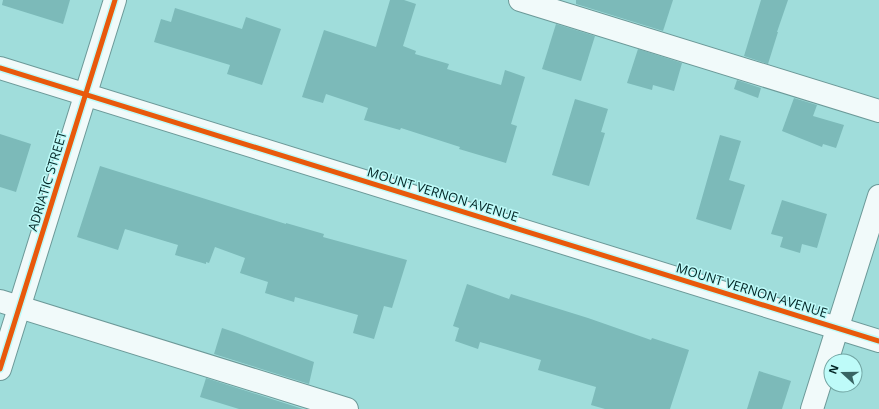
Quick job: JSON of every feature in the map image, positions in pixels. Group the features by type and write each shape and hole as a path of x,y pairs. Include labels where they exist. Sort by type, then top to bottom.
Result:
{"street":[{"name":"ADRIATIC STREET","path":"0,369 10,304 86,95 116,0"},
{"path":"520,0 879,111"},
{"name":"MOUNT VERNON AVENUE","path":"0,68 879,341"},
{"path":"812,409 879,196"},
{"path":"10,304 346,409"}],"building":[{"path":"3,0 70,0 63,24 2,5"},
{"path":"390,0 404,0 416,4 403,46 416,51 415,54 449,64 447,69 501,85 505,70 525,77 511,124 517,126 506,163 459,149 460,147 401,128 400,130 364,120 368,108 326,94 323,103 302,97 324,30 376,47"},
{"path":"576,0 673,0 663,31 576,4"},
{"path":"761,0 788,0 768,64 744,56"},
{"path":"175,8 242,29 246,17 281,29 262,85 227,74 230,65 154,42 161,19 171,22"},
{"path":"556,24 595,36 581,81 542,69"},
{"path":"638,49 682,63 674,91 653,85 652,90 627,83"},
{"path":"737,80 761,88 758,98 734,89"},
{"path":"794,98 817,105 813,116 844,125 836,148 823,144 822,147 782,131"},
{"path":"575,99 608,109 601,132 605,133 589,186 552,175"},
{"path":"0,134 31,144 16,192 0,187"},
{"path":"720,135 741,141 729,180 745,185 731,230 696,219"},
{"path":"100,166 286,224 324,234 323,237 407,260 392,308 384,306 374,339 353,333 358,315 295,297 294,302 265,293 268,282 240,273 245,258 215,247 209,263 206,262 206,264 175,255 178,245 125,229 118,250 77,237"},
{"path":"782,200 827,214 817,248 802,244 800,253 780,247 783,237 771,234"},
{"path":"467,284 509,299 511,294 588,318 651,340 652,338 689,350 670,409 605,409 591,405 596,387 538,370 541,360 480,342 478,349 455,341 459,328 453,326"},
{"path":"222,328 314,362 309,384 214,354"},
{"path":"759,371 791,381 782,409 747,409"},
{"path":"206,378 303,409 239,409 200,397"}],"cycle path":[{"path":"0,369 115,0"},
{"path":"0,68 879,341"}]}
